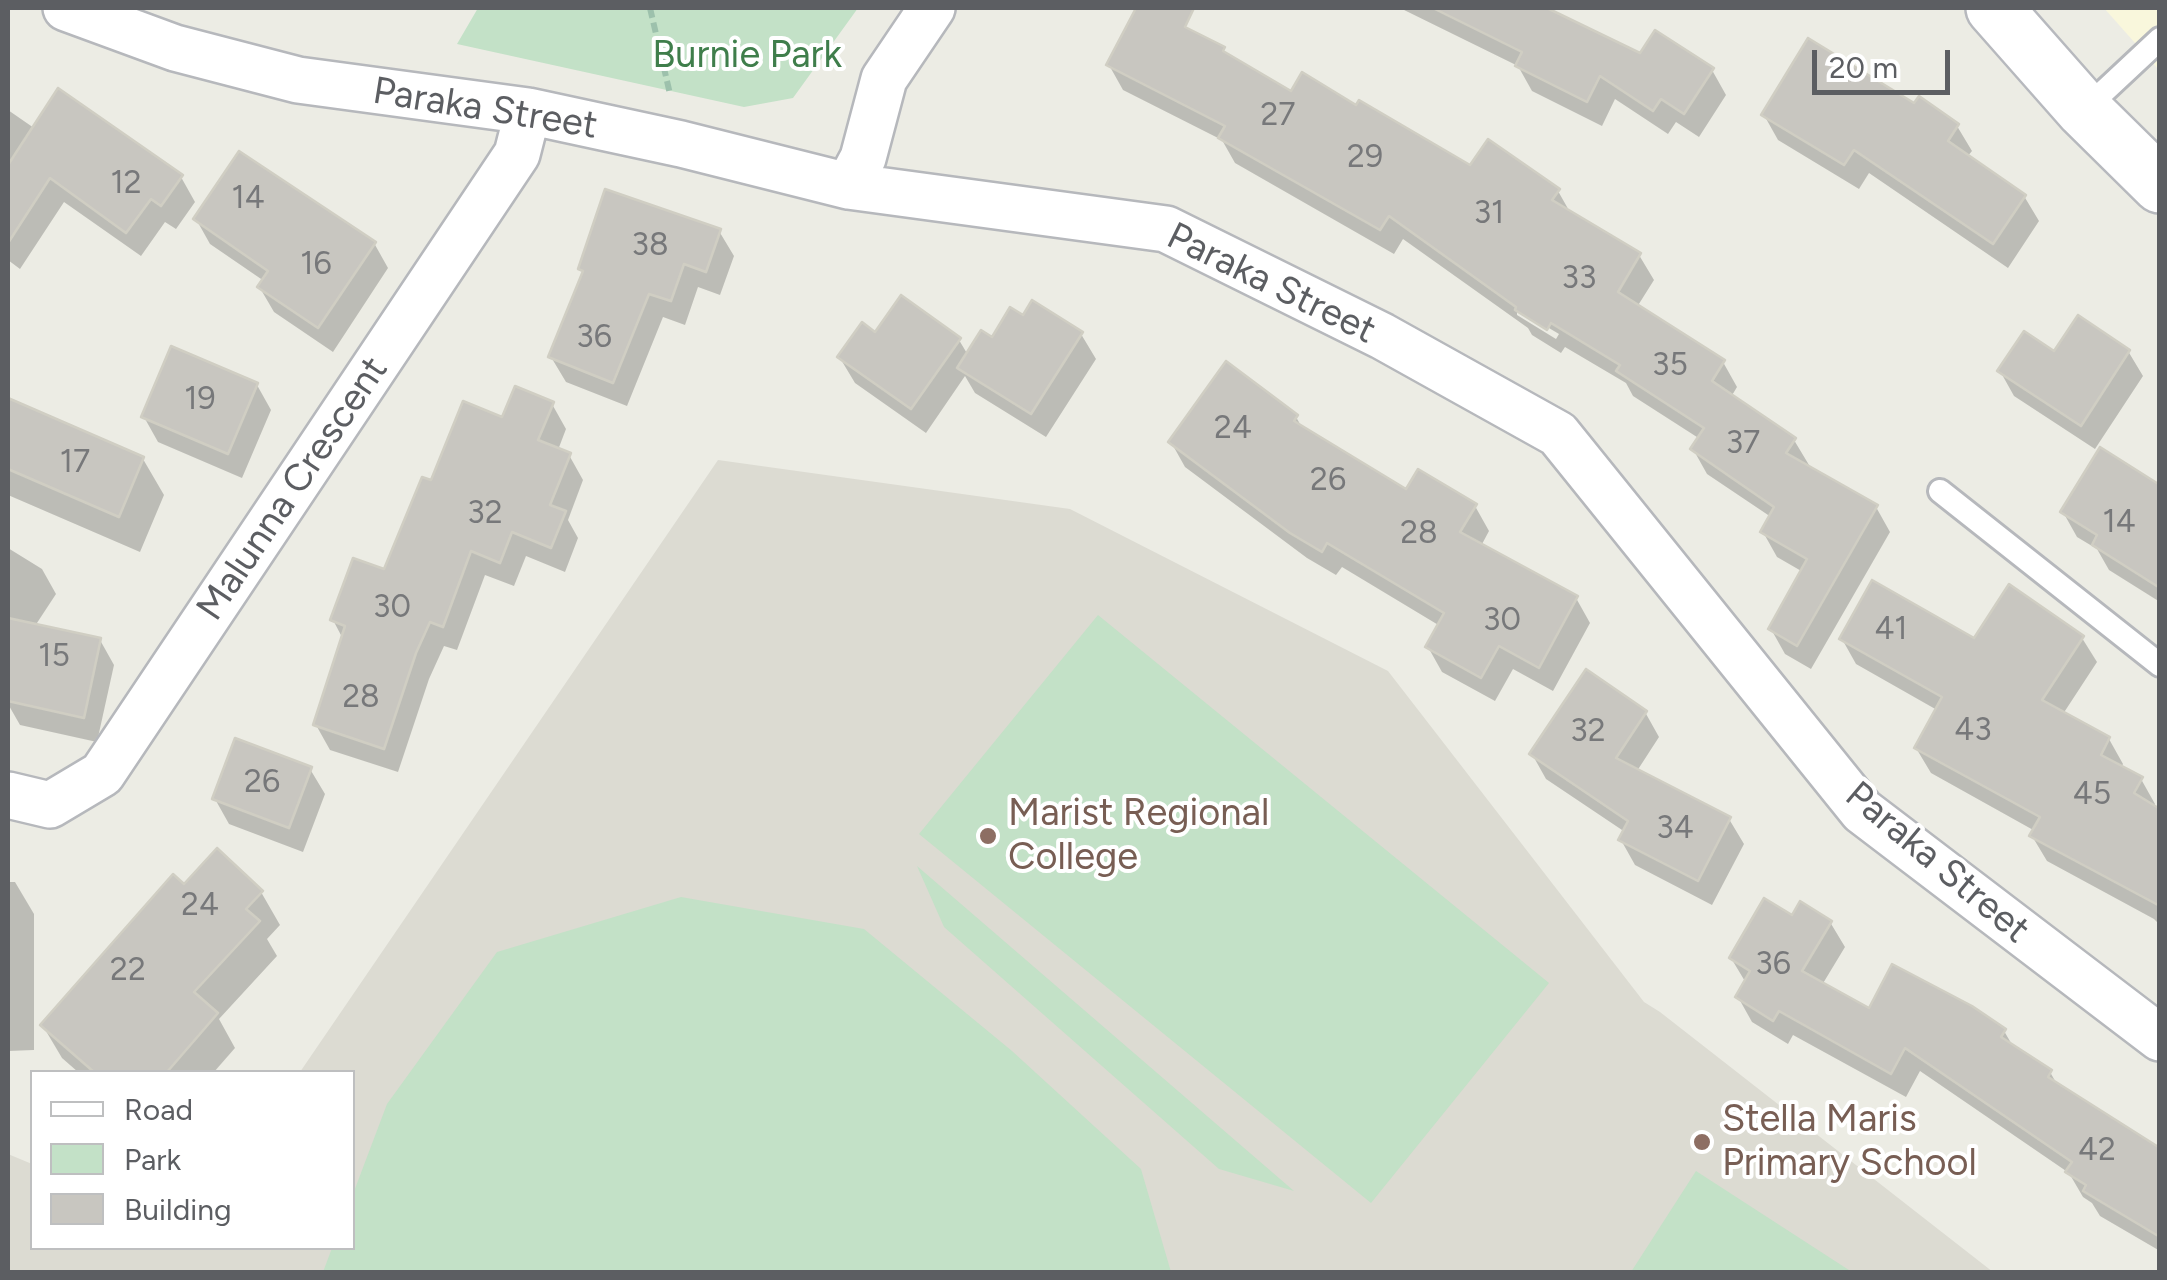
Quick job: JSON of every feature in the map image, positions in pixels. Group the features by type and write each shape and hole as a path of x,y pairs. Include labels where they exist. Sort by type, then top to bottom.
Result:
{"main road":[{"path":"1994,8 2084,110 2160,185"}],"street":[{"name":"Paraka Street","path":"66,8 175,48 298,80 528,111 848,186 1166,229 1382,336 1558,434 1862,812 2160,1038"},
{"path":"848,186 863,158 884,79 932,8"},
{"name":"Malunna Crescent","path":"8,795 50,805 102,774 517,154 528,111"}],"lane":[{"path":"2084,110 2160,39"},
{"path":"1940,491 2160,665"}],"path":[{"path":"650,8 681,144"}],"shaded area":[{"path":"2104,8 2159,8 2159,70"},
{"name":"Marist Regional College","path":"718,460 1070,509 1388,671 1644,1002 1993,1272 8,1272 8,1154 30,1163 30,1250 355,1250 355,1070 301,1070"}],"green space":[{"name":"Burnie Park","path":"478,8 858,8 793,98 744,107 457,44"},
{"path":"1098,615 1549,983 1371,1203 919,834"},
{"path":"917,866 1294,1191 1219,1169 944,927"},
{"path":"681,897 864,929 1012,1051 1141,1169 1171,1272 323,1272 331,1250 355,1250 355,1189 387,1104 497,952"},
{"path":"1696,1171 1852,1272 1631,1272"}],"building":[{"path":"1136,8 1194,8 1185,27 1225,47 1223,51 1291,91 1302,72 1356,105 1359,100 1470,165 1488,139 1560,189 1552,200 1641,253 1618,292 1725,360 1712,381 1796,438 1786,453 1878,505 1797,646 1768,629 1807,559 1760,532 1774,507 1690,449 1704,428 1616,371 1620,365 1551,323 1547,330 1515,310 1516,307 1389,216 1380,230 1218,138 1225,126 1106,65"},
{"path":"1433,8 1547,8 1640,53 1655,30 1714,68 1684,114 1661,99 1653,111 1600,76 1587,102 1515,66 1522,52"},
{"path":"1808,38 1914,103 1919,96 1959,124 1948,141 2026,195 1993,244 1854,150 1844,165 1761,115"},
{"path":"58,88 183,175 161,206 151,199 126,233 50,178 8,243 8,165"},
{"path":"239,151 376,242 318,328 257,287 268,271 193,219"},
{"path":"605,189 721,229 706,272 684,264 671,301 649,294 613,383 548,357 583,271 578,269"},
{"path":"901,295 961,338 911,409 837,357 862,322 875,332"},
{"path":"1032,300 1083,332 1031,414 957,368 981,330 992,337 1010,307 1023,315"},
{"path":"2078,315 2130,350 2081,426 1997,371 2024,331 2054,351"},
{"path":"171,346 258,383 228,454 141,417"},
{"path":"1226,361 1298,415 1294,421 1406,489 1418,469 1477,504 1460,532 1578,596 1539,668 1499,646 1481,678 1425,647 1444,613 1327,543 1322,552 1290,533 1168,442"},
{"path":"515,386 554,402 538,440 571,453 550,505 566,511 551,548 512,532 500,563 471,551 443,627 430,622 416,653 384,749 313,725 345,626 330,620 353,558 384,569 422,477 431,480 463,401 502,417"},
{"path":"8,398 144,457 119,517 8,469"},
{"path":"2100,447 2160,485 2160,588 2092,545 2097,535 2060,512"},
{"path":"1872,580 1974,638 2009,584 2084,636 2042,700 2110,737 2101,755 2143,777 2134,793 2160,809 2160,906 2029,836 2040,817 1914,748 1942,697 1839,639"},
{"path":"8,618 101,638 84,718 8,701"},
{"path":"1586,669 1647,711 1616,758 1731,817 1698,881 1618,840 1628,821 1529,754"},
{"path":"235,738 312,767 289,828 212,799"},
{"path":"217,848 263,891 246,909 260,921 194,992 218,1013 169,1070 92,1070 40,1025 173,874 184,884"},
{"path":"1764,898 1792,915 1800,901 1832,921 1802,971 1869,1008 1892,964 1972,1006 2006,1029 2001,1037 2052,1070 2048,1077 2160,1148 2160,1237 2083,1191 2086,1185 2065,1172 2072,1162 1905,1048 1891,1074 1779,1011 1773,1021 1735,997 1750,971 1729,958"}],"place":[{"name":"Marist Regional College","path":"988,836"},
{"name":"Stella Maris Primary School","path":"1702,1142"}]}
